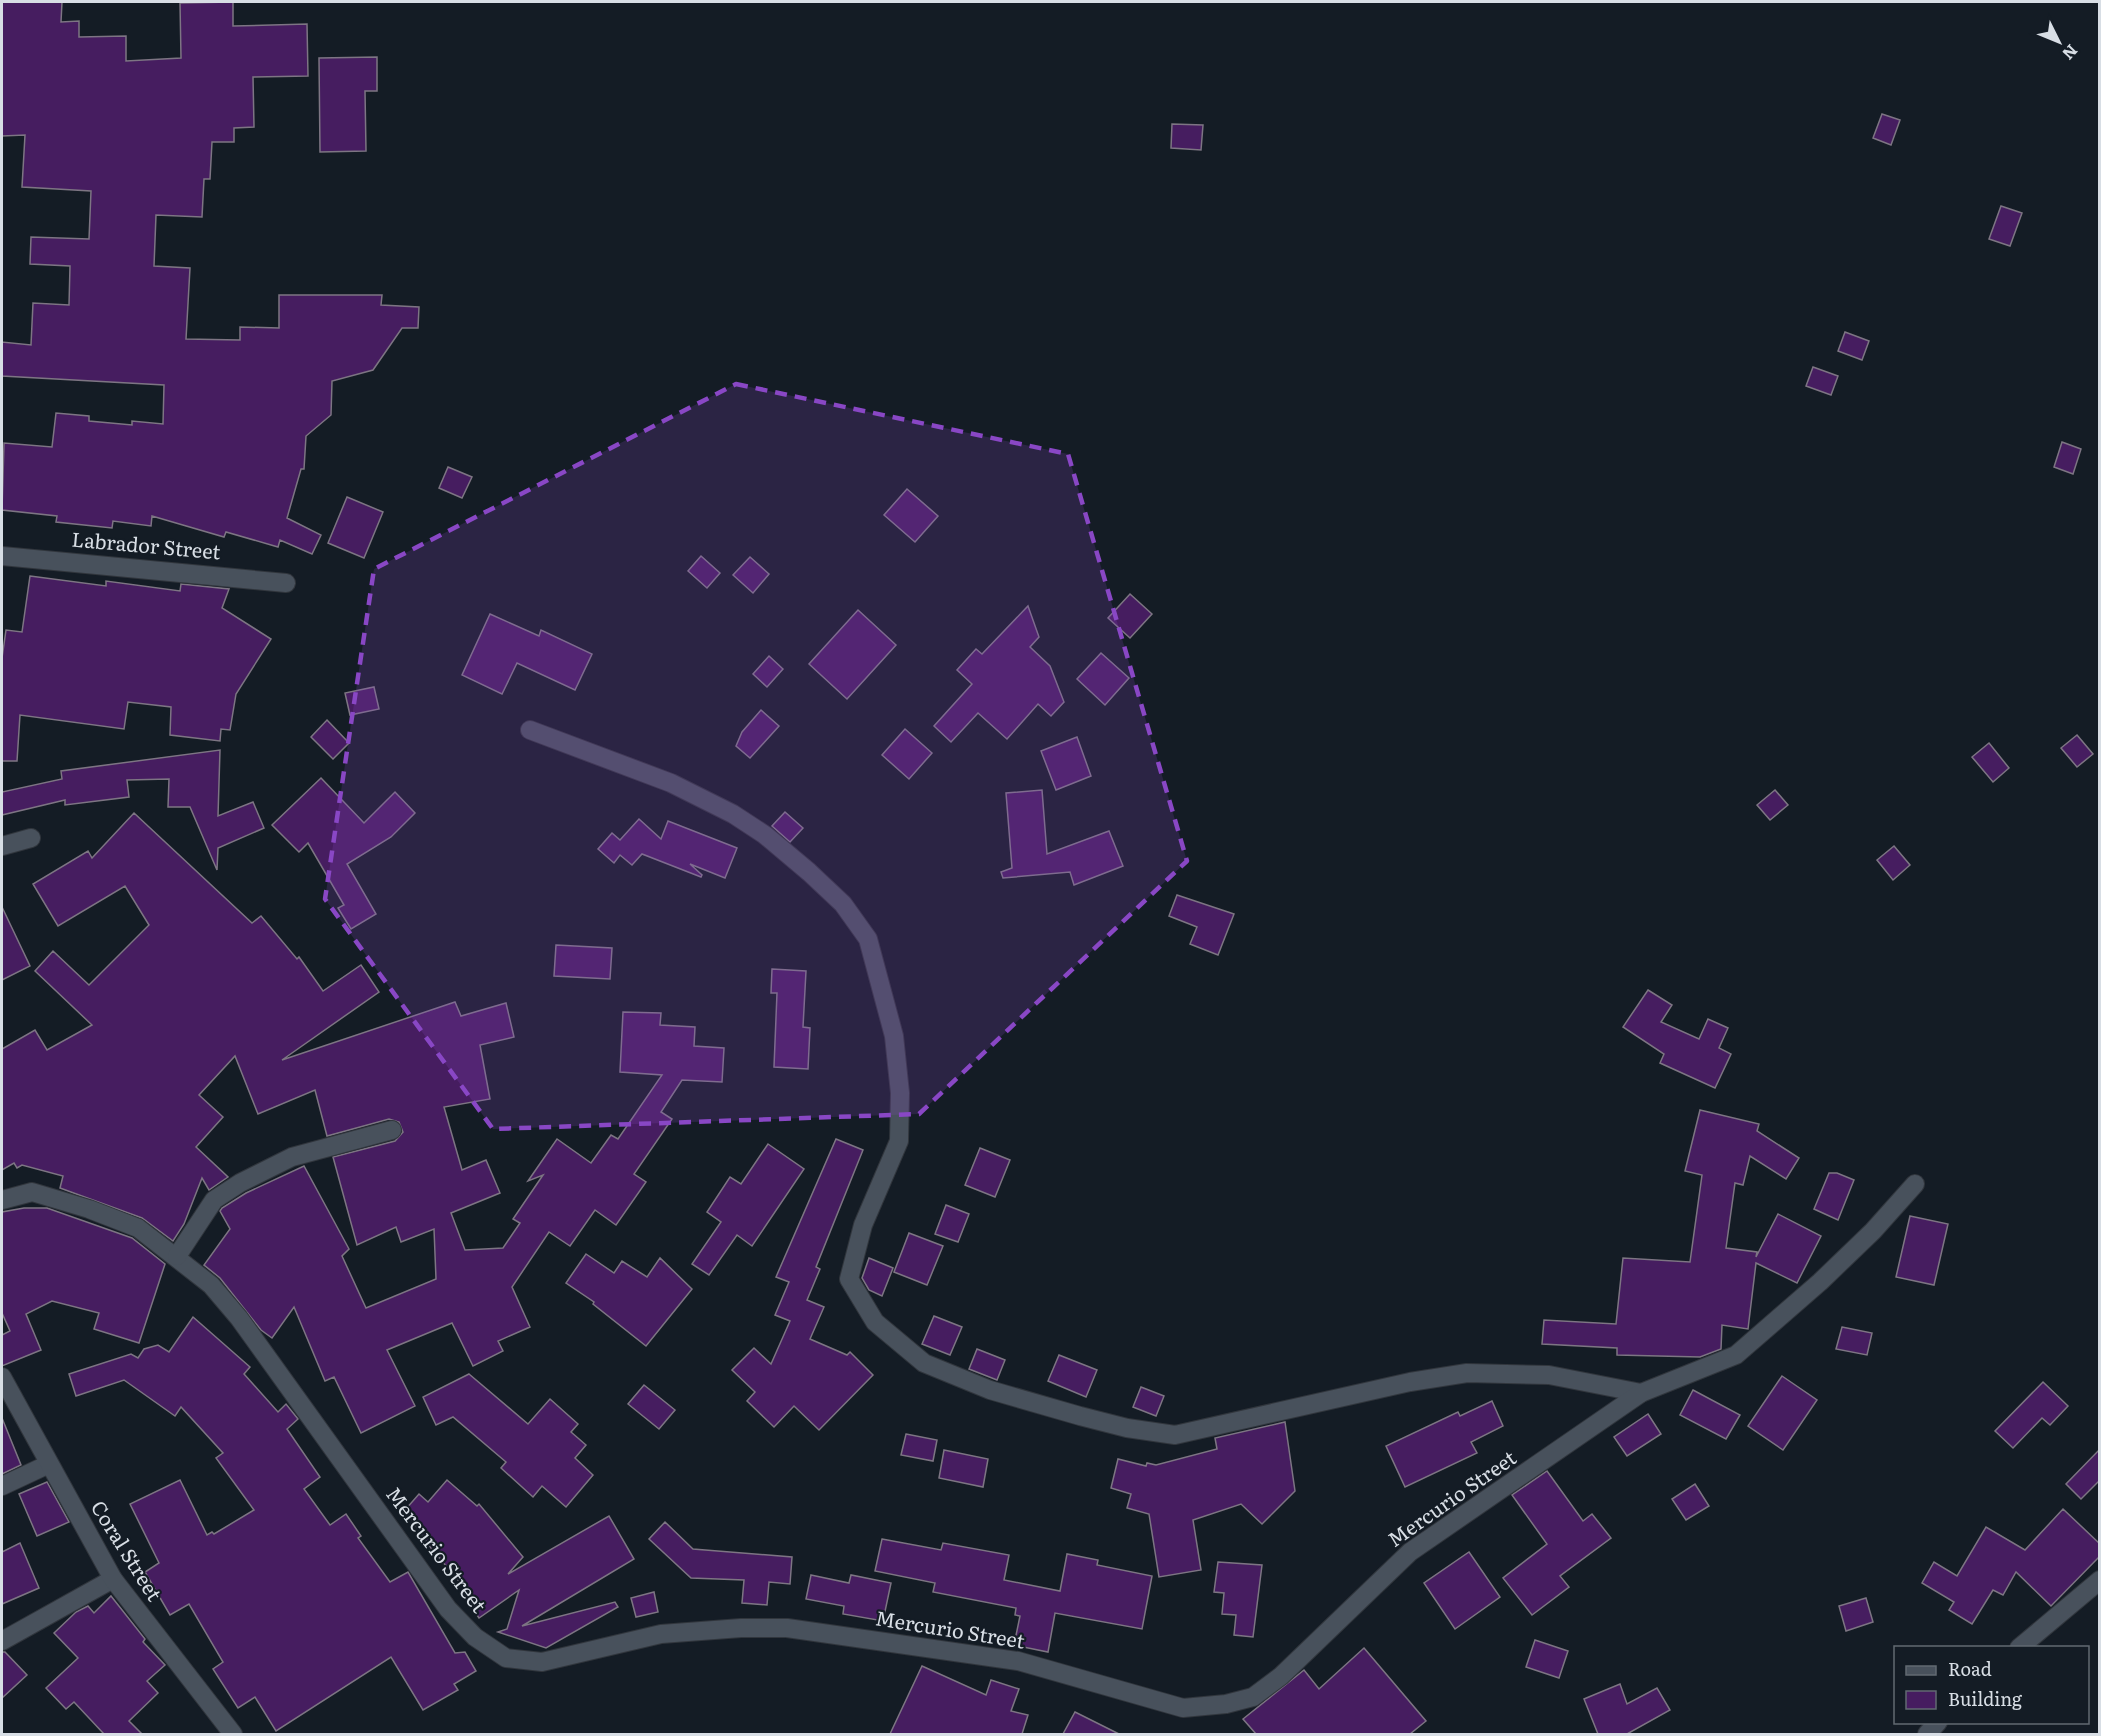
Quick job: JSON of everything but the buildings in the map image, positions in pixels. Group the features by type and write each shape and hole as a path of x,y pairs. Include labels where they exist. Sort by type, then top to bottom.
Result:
{"street":[{"name":"Labrador Street","path":"2,556 286,583"},
{"path":"530,730 671,783 733,814 765,835 809,872 843,904 868,939 894,1036 900,1093 899,1141 863,1225 849,1279 875,1322 924,1363 990,1390 1080,1416 1127,1428 1174,1435 1410,1382 1467,1373 1549,1375 1641,1393"},
{"path":"2,846 31,838"},
{"path":"177,1256 214,1200 240,1183 292,1157 392,1130"},
{"name":"Mercurio Street","path":"2,1200 32,1192 89,1209 138,1228 177,1256 211,1285 239,1318 448,1609 475,1637 506,1658 542,1662 661,1634 741,1628 787,1628 1018,1661 1183,1708 1226,1704 1253,1697 1268,1688 1410,1552 1641,1393 1736,1355 1873,1232 1915,1184"},
{"name":"Coral Street","path":"2,1377 113,1580 233,1734"},
{"path":"2,1486 49,1464"},
{"path":"2,1641 113,1580"},
{"path":"2020,1646 2100,1581"}],"highlighted area":[{"path":"736,384 1068,454 1187,861 919,1114 493,1129 325,899 374,569"}]}
